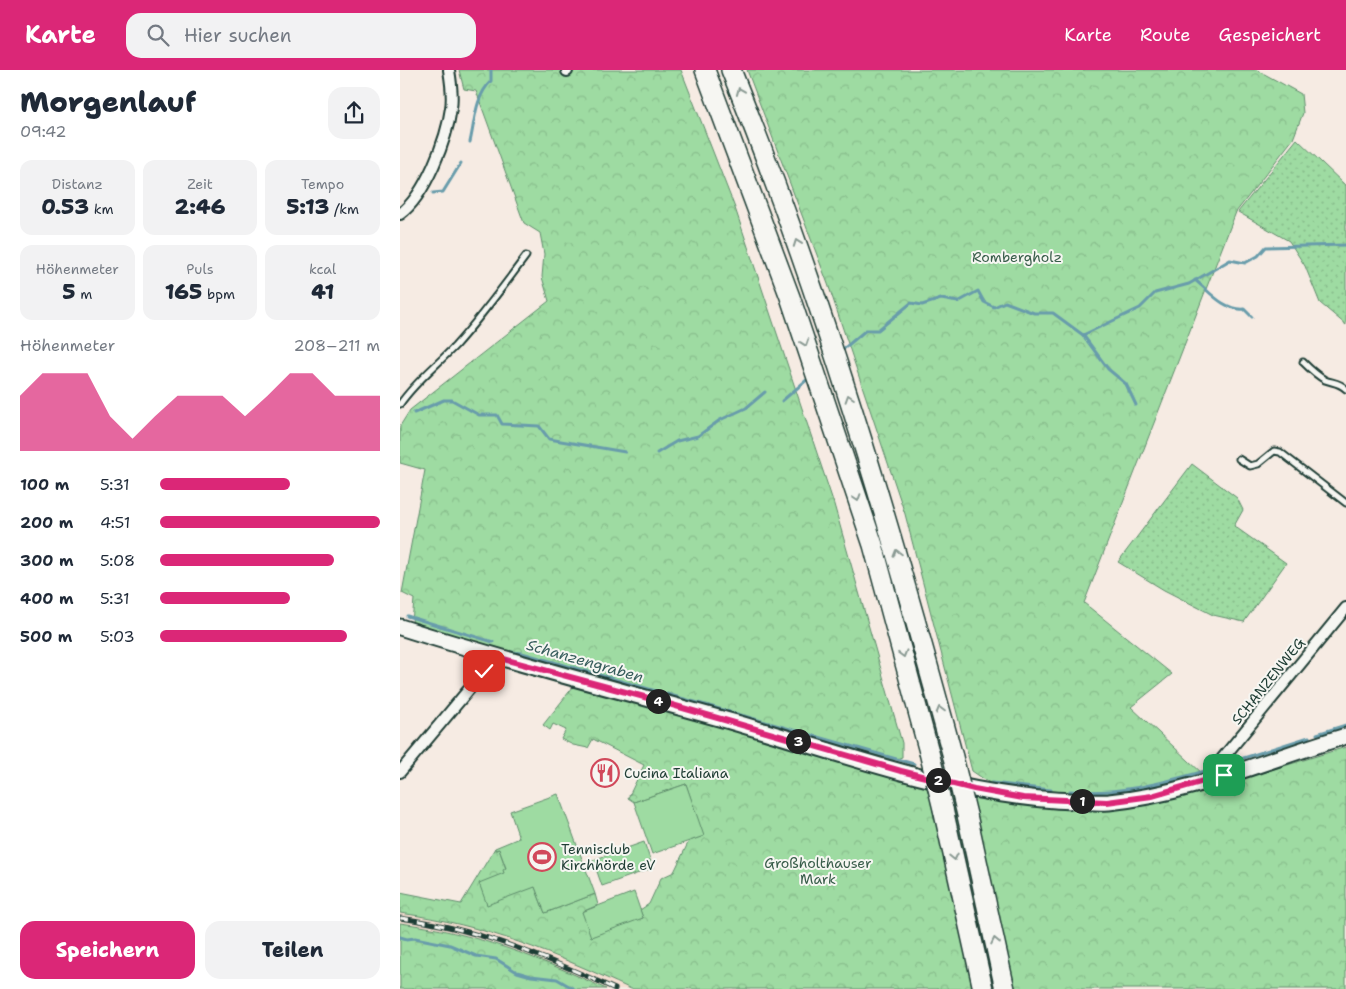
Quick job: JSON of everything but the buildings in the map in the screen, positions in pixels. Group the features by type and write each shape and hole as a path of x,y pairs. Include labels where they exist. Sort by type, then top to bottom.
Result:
{"highway":[{"path":"705,70 790,297 873,545 929,752 983,989"},
{"path":"731,70 814,289 865,445 910,598 967,814 1005,989"}],"main road":[{"path":"400,627 496,657 648,698 901,771 974,789 1023,798 1107,802 1152,796 1346,736"}],"street":[{"path":"400,214 409,208 422,188 434,163 447,127 451,108 449,70"},
{"name":"SCHANZENWEG","path":"1224,775 1222,760 1346,608"},
{"path":"400,772 496,657"}],"lane":[{"path":"400,404 412,387 453,348 488,309 526,256"},
{"path":"1303,362 1315,374 1328,381 1336,382 1346,389"},
{"path":"1239,459 1250,466 1258,464 1274,451 1280,452 1346,503"}],"shaded area":[{"path":"400,913 461,923 500,935 578,965 631,989 606,989 498,944 458,933 400,923"}],"green space":[{"path":"459,70 681,70 735,208 833,501 902,743 902,757 894,760 664,696 517,658 412,623 414,599 402,593 425,470 400,463 400,426 410,410 549,301 542,277 544,254 540,233 524,223 476,91 464,89"},
{"name":"Rombergholz","path":"747,70 1257,70 1301,94 1303,113 1293,139 1236,212 1084,603 1172,674 1131,707 1203,774 1158,788 1117,794 1052,793 994,786 972,771 905,514 828,284"},
{"path":"1297,139 1346,186 1346,325 1320,303 1305,266 1289,241 1238,212"},
{"path":"1192,464 1237,498 1243,510 1234,526 1286,563 1244,622 1213,615 1164,590 1118,562"},
{"name":"Großholthauser Mark","path":"573,687 648,698 974,789 1107,802 1201,783 1222,785 1346,747 1346,989 631,989 546,952 518,942 461,925 400,913 400,892 461,904 495,848 496,850 499,849 506,869 535,887 545,913 595,894 598,905 582,912 643,918 640,910 649,904 661,878 674,872 689,841 703,836 686,784 634,802 628,798 644,765 593,739 588,748 573,745 561,739 566,730 553,724 550,730 543,725"},
{"path":"686,784 704,836 652,854 634,802"},
{"name":"Tennisclub Kirchhörde eV","path":"558,794 595,894 545,913 535,887 487,905 479,883 504,873 503,870 506,868 499,849 495,850 495,848 519,838 510,811"},
{"path":"644,842 653,868 602,886 593,860"},
{"name":"Tennisclub Kirchhörde eV","path":"634,892 643,918 591,937 582,912"},
{"path":"400,923 454,933 506,948 606,989 400,989"}],"waterway":[{"path":"470,142 479,102 491,81 491,70"},
{"path":"433,193 443,192 461,163"},
{"path":"841,351 866,330 878,330 911,303 922,305 941,299 958,302 978,291 984,302 994,307 1005,302 1034,313 1053,313 1083,335 1140,308 1155,293 1189,284 1230,260 1245,263 1258,256 1266,247 1346,245"},
{"path":"1195,280 1223,304 1237,309 1244,309 1252,317"},
{"path":"1083,335 1108,369 1126,384 1136,405"},
{"path":"782,401 809,378"},
{"path":"657,453 677,441 698,436 720,420 746,408 765,392"},
{"path":"414,413 444,400 452,400 479,415 497,415 502,424 539,426 549,439 625,452"},
{"name":"Schanzengraben","path":"407,616 493,642"},
{"name":"Schanzengraben","path":"510,652 522,653 914,764"},
{"name":"Schanzengraben","path":"1317,734 1346,725"},
{"name":"Schanzengraben","path":"1228,763 1309,737"},
{"name":"Schanzengraben","path":"1070,791 1122,790 1155,784 1205,771"},
{"name":"Schanzengraben","path":"992,783 1051,790"},
{"path":"400,937 450,945 476,956 496,959 517,972 531,976 557,979 574,989"}],"railway":[{"path":"400,918 483,936 537,955 615,989"}],"place":[{"name":"Cucina Italiana","path":"605,773"},
{"name":"Tennisclub Kirchhörde eV","path":"542,857"}],"route":[{"path":"484,671 496,657 648,698 901,771 974,789 1023,798 1107,802 1152,796 1224,775"}]}
